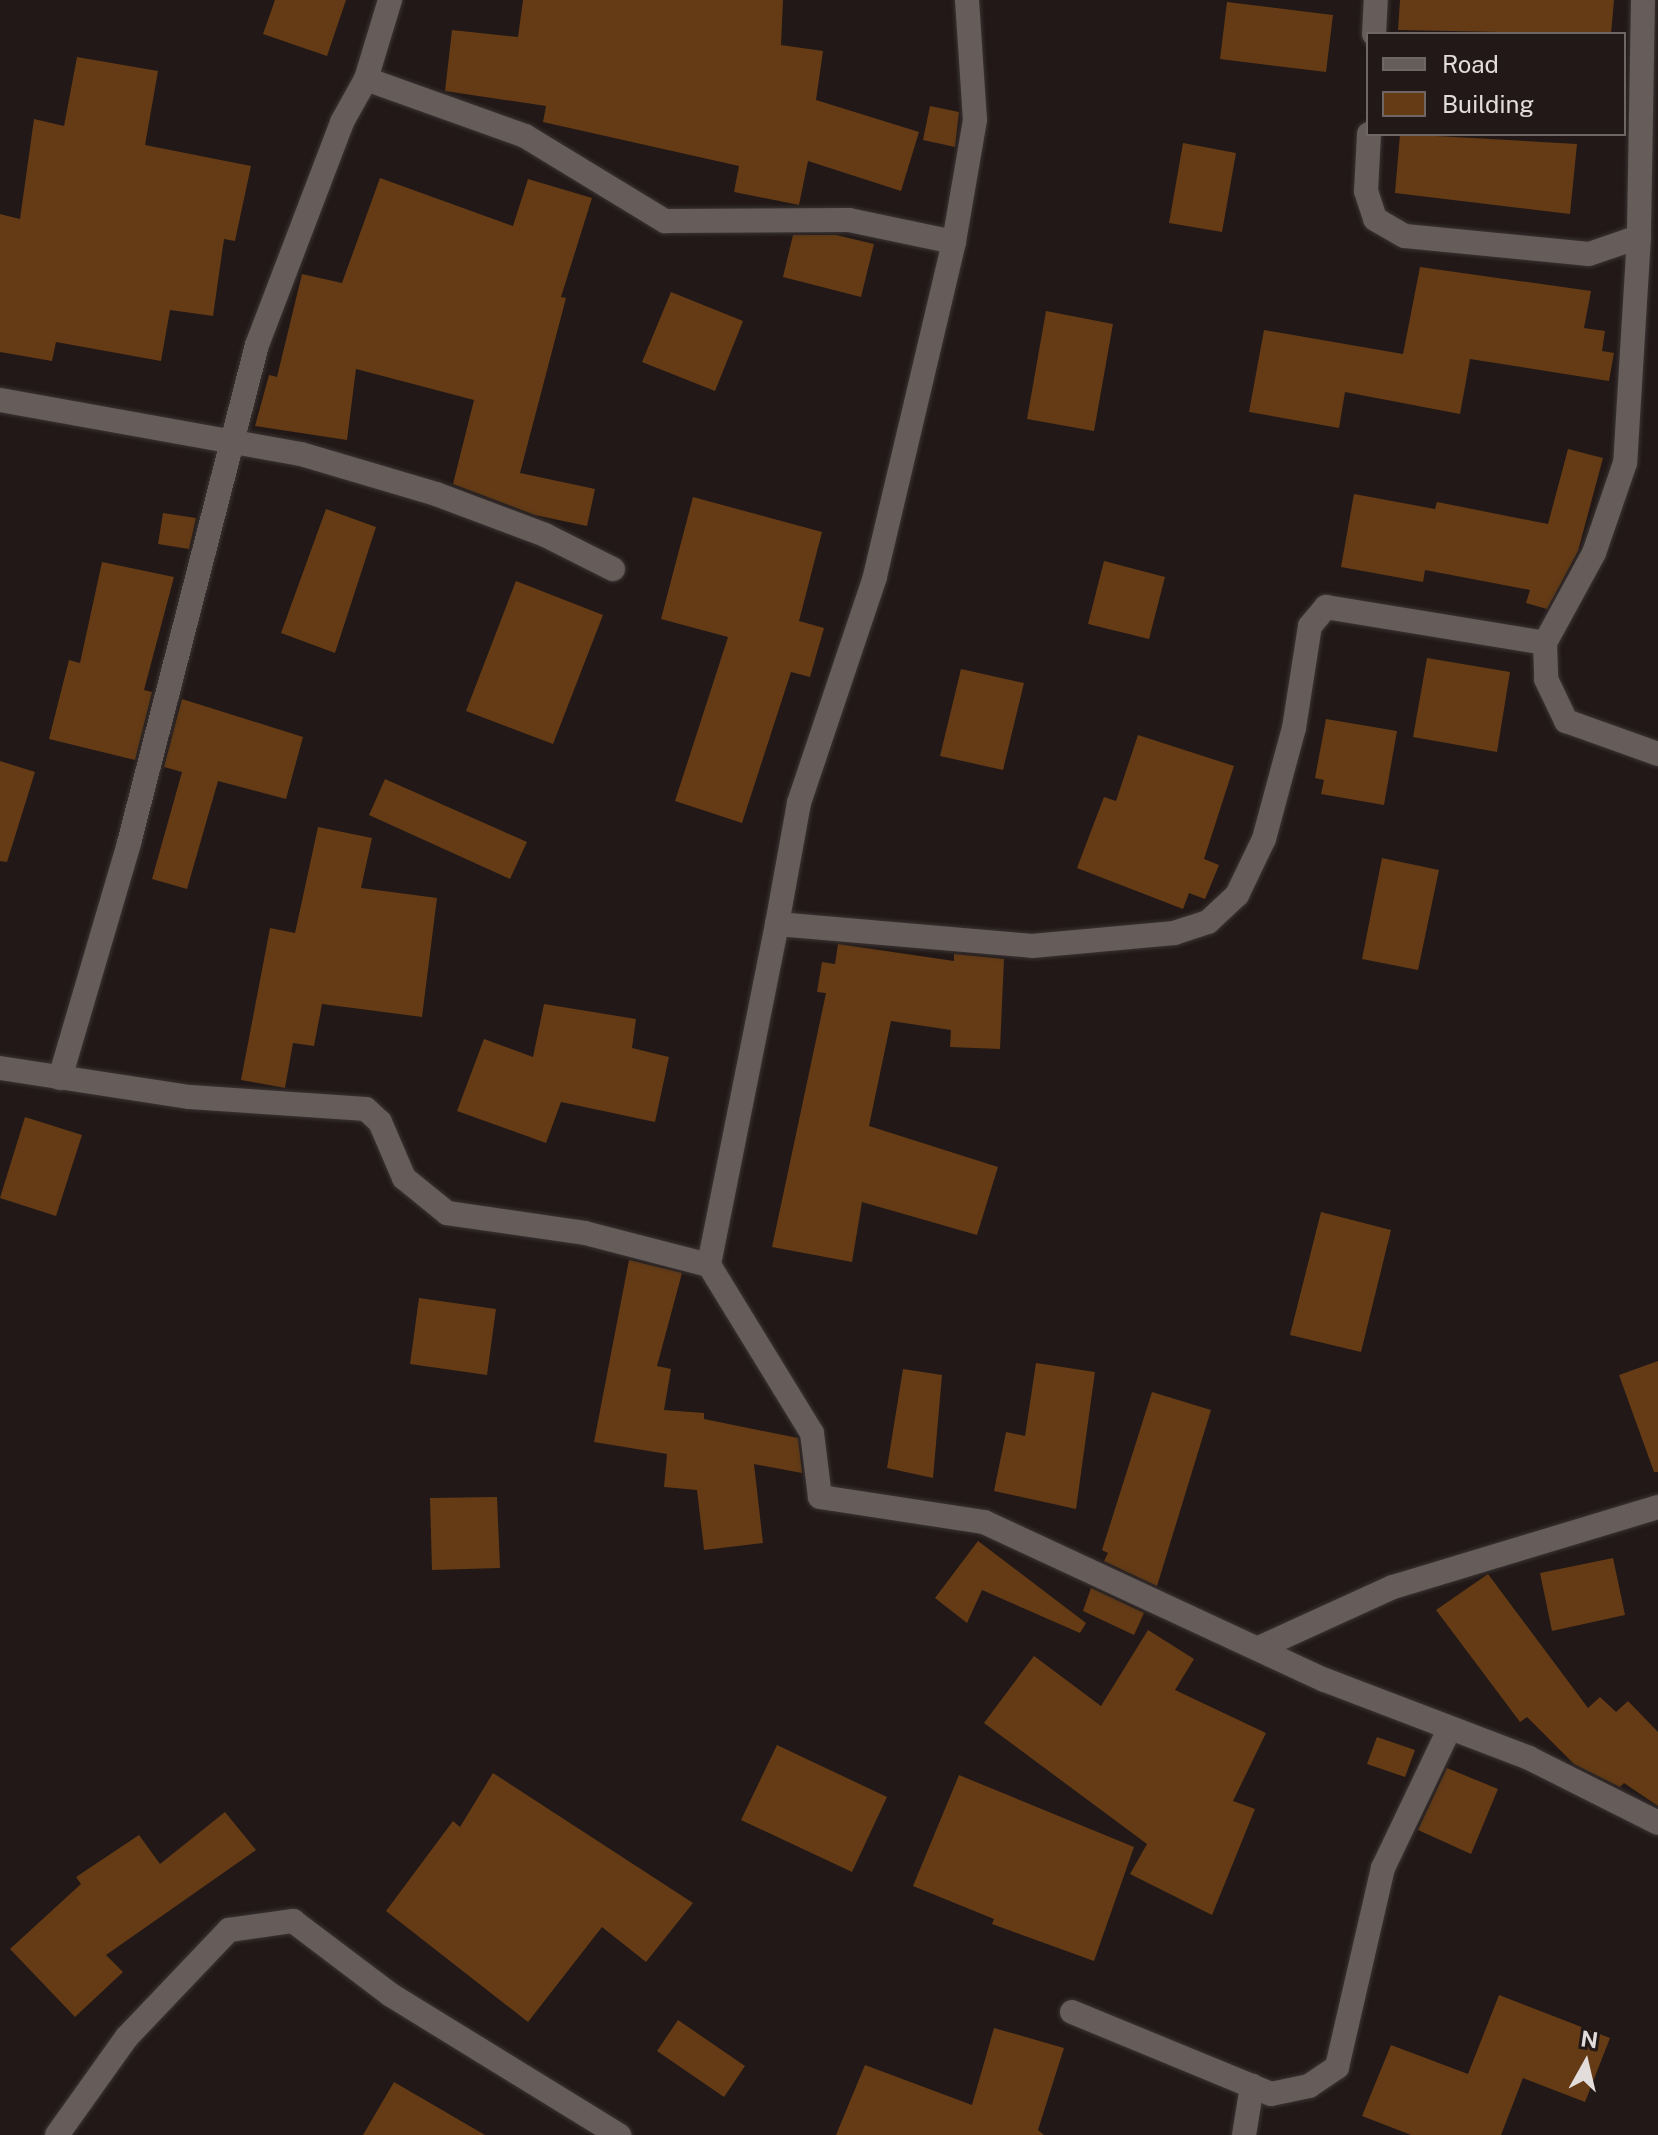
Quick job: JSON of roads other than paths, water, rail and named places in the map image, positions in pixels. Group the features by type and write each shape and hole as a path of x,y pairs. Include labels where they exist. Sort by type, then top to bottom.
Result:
{"street":[{"path":"60,1078 129,843 229,444 263,330 342,122 366,79 390,0"},
{"path":"967,0 975,120 954,242 875,577 799,803 709,1265 812,1433 820,1497 984,1522 1448,1732 1529,1758 1658,1823"},
{"path":"1374,32 1376,0"},
{"path":"1643,0 1639,237 1625,463 1594,553 1545,643 1546,679 1566,721 1658,754"},
{"path":"366,79 525,136 665,221 849,220 954,242"},
{"path":"1369,136 1366,191 1375,219 1405,236 1589,254 1639,237"},
{"path":"0,400 121,418 229,444 301,454 436,494 613,569"},
{"path":"777,924 1032,946 1174,933 1208,922 1237,895 1264,839 1294,728 1310,626 1326,607 1545,643"},
{"path":"0,1068 268,1105 366,1109 380,1122 404,1178 447,1213 585,1233 709,1265"},
{"path":"1259,1648 1393,1587 1658,1507"},
{"path":"1072,2012 1271,2094 1296,2089 1337,2067 1383,1868 1448,1732"},
{"path":"57,2135 127,2037 229,1930 293,1921 391,1995 619,2135"},
{"path":"1244,2135 1252,2086"}]}
